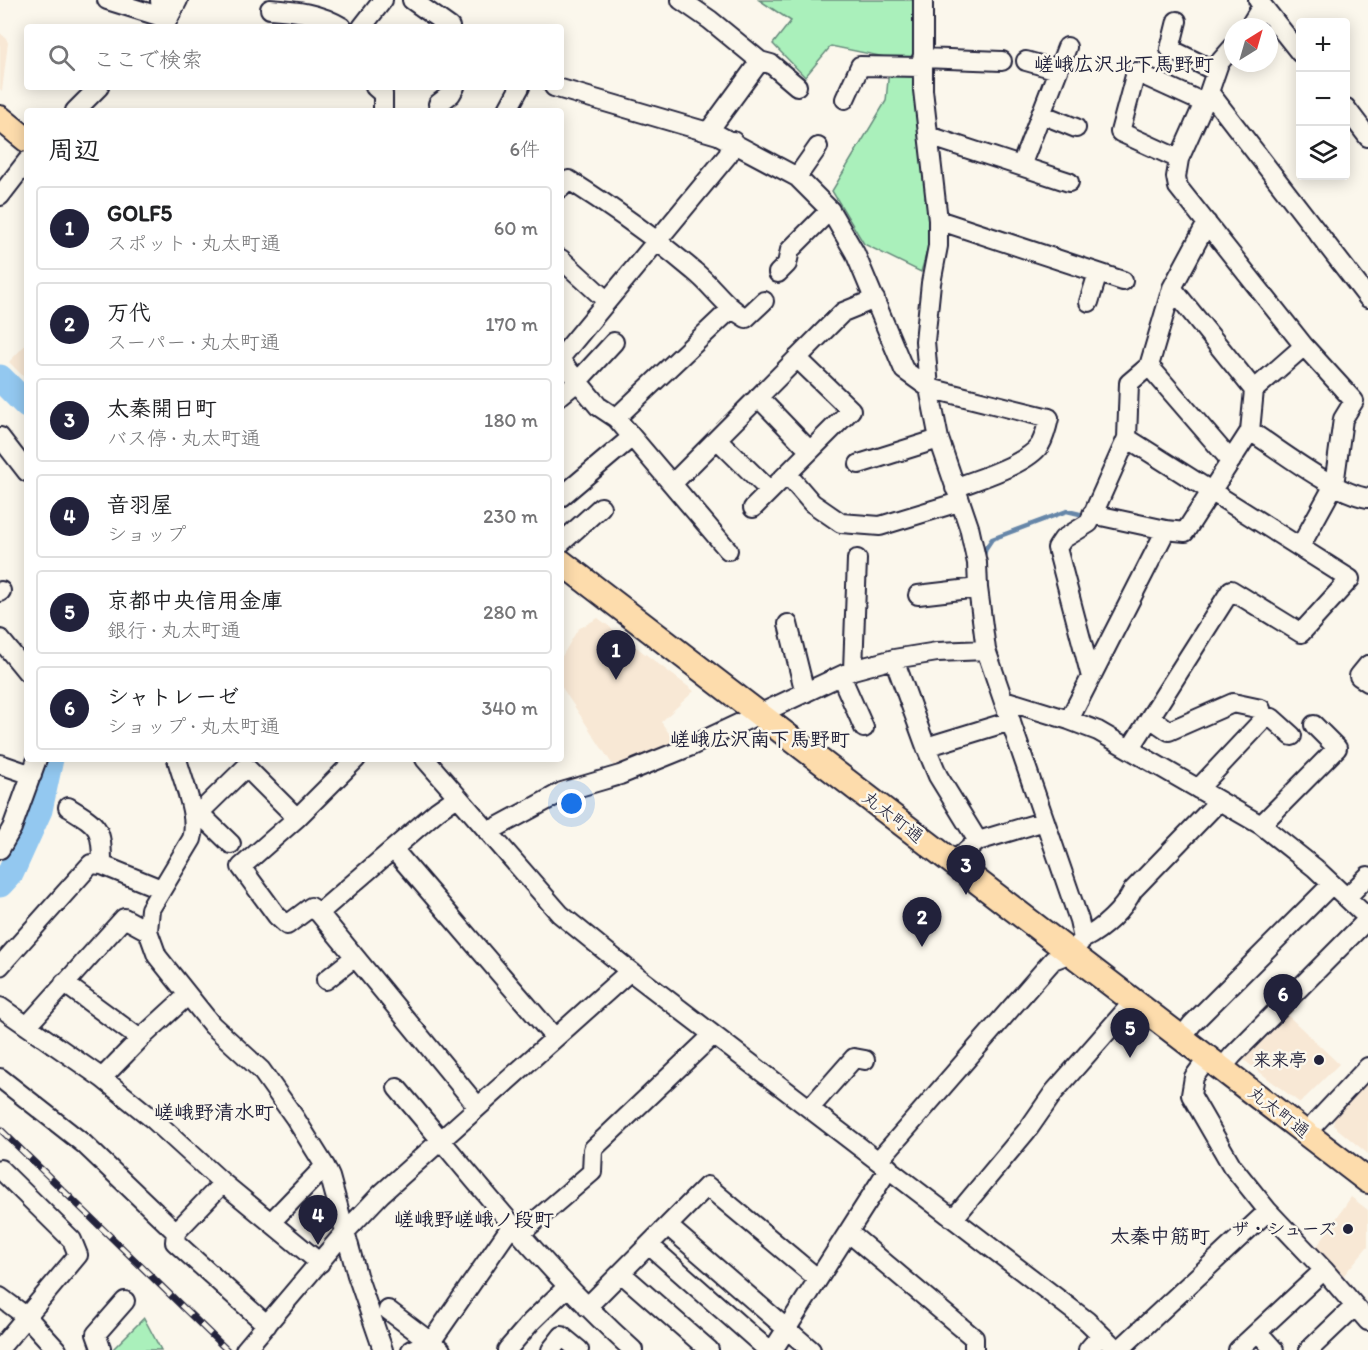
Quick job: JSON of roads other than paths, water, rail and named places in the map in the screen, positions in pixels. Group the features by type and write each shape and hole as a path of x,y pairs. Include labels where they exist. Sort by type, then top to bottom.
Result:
{"main road":[{"path":"0,118 24,138"},
{"name":"丸太町通","path":"564,564 952,863 1077,946 1134,1001 1368,1181"}],"street":[{"path":"107,0 166,23"},
{"path":"160,0 166,23"},
{"path":"166,23 178,0"},
{"path":"364,24 383,0"},
{"path":"412,0 446,24"},
{"path":"681,0 710,20 760,61 771,64 797,86"},
{"path":"923,0 922,90 938,220 938,246 931,283 925,341 929,388 939,439 969,527 977,563 986,650 1079,920 1077,946"},
{"path":"1253,18 1260,3 1296,47"},
{"path":"270,9 303,11 337,24"},
{"path":"1177,21 1170,49 1215,71"},
{"path":"1021,166 1067,47"},
{"path":"1224,57 1215,71 1206,98 1179,159 1176,177 1178,187 1305,346 1354,401 1343,419 1334,485 1300,547"},
{"path":"708,132 760,61"},
{"path":"845,99 860,66 1002,61"},
{"path":"1026,61 1058,70"},
{"path":"1179,159 1120,132 1136,72 1206,98 1368,298"},
{"path":"78,108 96,90"},
{"path":"378,90 382,94 383,108"},
{"path":"438,104 453,90"},
{"path":"509,108 518,90"},
{"path":"564,90 708,132 730,148 797,177 830,210 855,253 904,370 929,388 1049,418 1047,430 1038,447 1020,460 957,495 880,526 841,524 812,503 787,474"},
{"path":"1350,113 1368,137"},
{"path":"1041,114 1076,128"},
{"path":"929,136 1069,182"},
{"path":"797,177 818,147"},
{"path":"564,355 730,148"},
{"path":"0,196 24,165"},
{"path":"564,185 569,180 627,217 701,276 731,309 746,318 765,301"},
{"path":"778,273 787,264 790,250 830,210"},
{"path":"938,220 1123,281"},
{"path":"1091,677 1057,548 1063,539 1089,523 1127,438 1129,382 1149,366 1172,288 1207,223"},
{"path":"564,261 607,301"},
{"path":"1089,302 1098,273"},
{"path":"1172,288 1254,390"},
{"path":"672,484 843,312 875,299"},
{"path":"616,418 731,309"},
{"path":"564,393 577,382 614,342"},
{"path":"1092,514 1185,532 1250,431 1254,390 1305,346"},
{"path":"753,508 851,410 797,358"},
{"path":"564,363 598,406 616,418 728,550"},
{"path":"1149,366 1231,461"},
{"path":"758,397 810,451"},
{"path":"1250,431 1334,485 1357,496 1368,498"},
{"path":"0,437 24,468"},
{"path":"564,494 632,437"},
{"path":"1127,438 1350,579 1301,633 1231,590 1130,750"},
{"path":"717,439 770,491"},
{"path":"859,464 939,439"},
{"path":"564,540 601,507"},
{"path":"1069,720 1166,530"},
{"path":"857,559 847,673 864,728"},
{"path":"918,595 978,588"},
{"path":"788,624 805,693"},
{"path":"0,639 24,668"},
{"path":"488,832 562,792 630,771 689,747 847,673 894,659 937,652 986,650"},
{"path":"894,659 938,777 978,841"},
{"path":"1368,665 1359,676 1368,682"},
{"path":"1004,700 1098,731 1261,825 1347,897 1368,918 1233,1055 1215,1063 1194,1077 1191,1095 1233,1166 1268,1211 1368,1321"},
{"path":"1150,718 1169,731 1233,703 1261,709 1264,719"},
{"path":"1198,789 1264,719 1272,718 1292,736"},
{"path":"926,747 1011,721"},
{"path":"1261,825 1337,748 1314,725"},
{"path":"178,762 196,814 194,833 149,913 148,931 157,956 212,1025 261,1070 325,1166 357,1275 383,1350"},
{"path":"353,762 297,818 241,867 277,916 287,925 311,907 319,913 478,1107"},
{"path":"432,762 457,798 560,914 630,971 1087,1321 1118,1350 1268,1211"},
{"path":"0,764 35,767 12,828 0,849"},
{"path":"196,814 246,767 297,818"},
{"path":"319,913 437,811 457,798"},
{"path":"773,1350 848,1232 884,1164 1053,960 1093,934 1127,903 1133,890 1218,802"},
{"path":"68,807 89,820 98,829 102,841 102,865"},
{"path":"196,814 231,844"},
{"path":"952,863 978,841 1045,821"},
{"path":"393,849 555,1038"},
{"path":"0,966 91,864 102,865 161,889"},
{"path":"1347,897 1368,876"},
{"path":"1182,1037 1192,1024 1332,884"},
{"path":"27,1026 124,918 148,931"},
{"path":"326,980 355,957"},
{"path":"245,1350 345,1232 381,1194 630,971"},
{"path":"64,983 140,1039"},
{"path":"102,1078 188,995"},
{"path":"954,1218 1029,1128 1054,1092 1134,1001"},
{"path":"0,1007 102,1078 320,1263"},
{"path":"411,1350 436,1346 516,1230 592,1172 593,1149 713,1035"},
{"path":"810,1108 854,1058 865,1060"},
{"path":"1306,1133 1368,1067"},
{"path":"0,1078 84,1144 176,1232"},
{"path":"397,1088 567,1287 633,1350"},
{"path":"272,1221 325,1166"},
{"path":"0,1169 72,1240 78,1255 0,1348"},
{"path":"223,1183 176,1232 175,1242 267,1324"},
{"path":"587,1307 707,1186 818,1279"},
{"path":"668,1226 811,1350"},
{"path":"848,1232 974,1338 974,1350"},
{"path":"649,1245 768,1350"},
{"path":"1238,1350 1324,1270"},
{"path":"621,1274 709,1350"},
{"path":"507,1350 567,1287"},
{"path":"0,1297 27,1317 57,1350"},
{"path":"100,1350 96,1334 125,1301"},
{"path":"1309,1350 1355,1306"},
{"path":"388,1310 436,1346"},
{"path":"1258,1332 1274,1350"},
{"path":"550,1350 562,1335 579,1350"},
{"path":"1088,1350 1101,1335"}],"waterway":[{"path":"0,378 24,402"},
{"path":"983,559 992,539 1067,511 1084,515"},
{"path":"0,884 11,872 39,810 49,762"}],"railway":[{"path":"0,1129 227,1350"}],"place":[{"name":"GOLF5","path":"616,680"},
{"name":"太秦開日町","path":"966,895"},
{"name":"万代","path":"922,947"},
{"name":"シャトレーゼ","path":"1283,1024"},
{"name":"京都中央信用金庫","path":"1130,1058"},
{"name":"来来亭","path":"1319,1060"},
{"name":"ザ・シューズ","path":"1348,1229"},
{"name":"音羽屋","path":"318,1245"}],"district":[{"name":"嵯峨広沢北下馬野町","path":"1124,64"},
{"name":"嵯峨広沢南下馬野町","path":"760,739"},
{"name":"嵯峨野清水町","path":"214,1112"},
{"name":"嵯峨野嵯峨ノ段町","path":"474,1219"},
{"name":"太秦中筋町","path":"1160,1236"}]}
